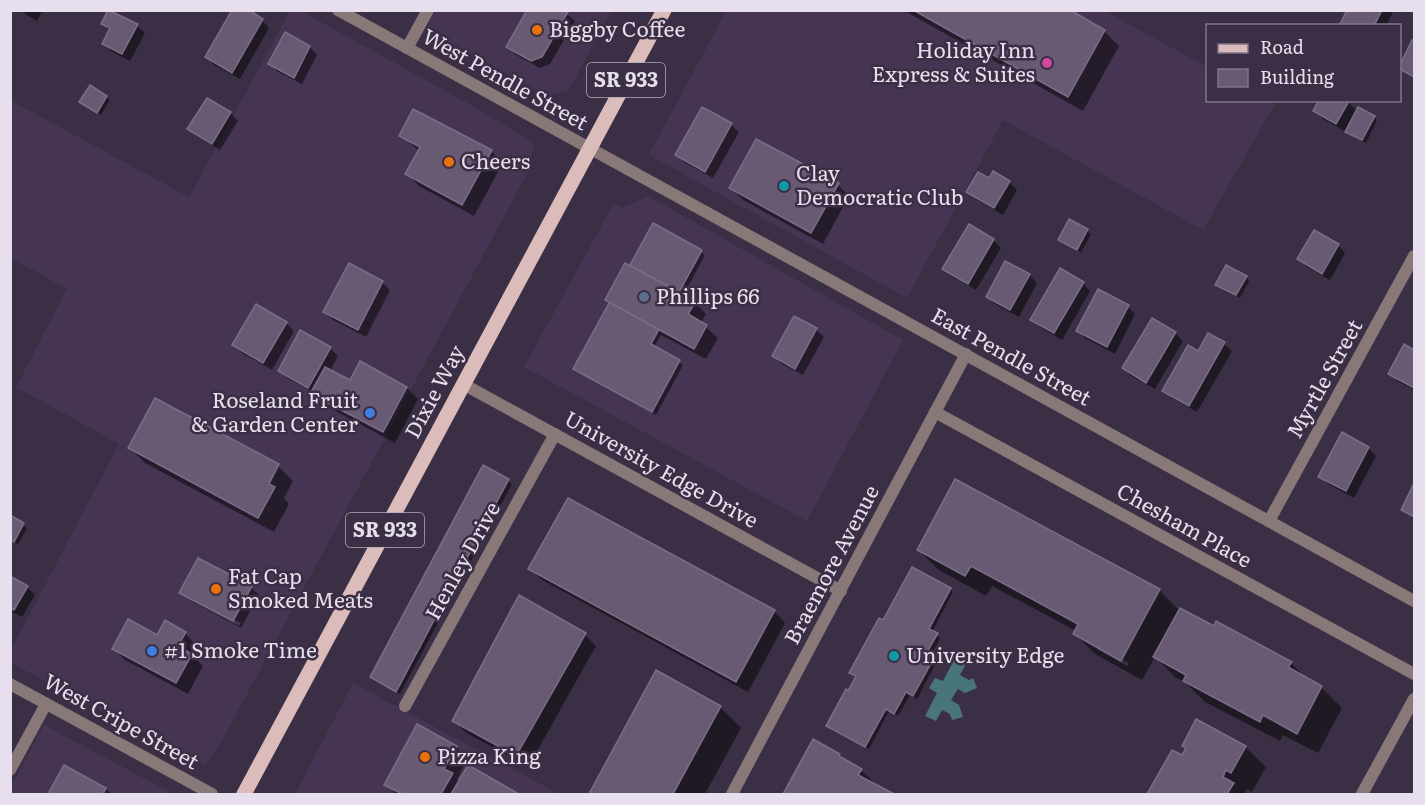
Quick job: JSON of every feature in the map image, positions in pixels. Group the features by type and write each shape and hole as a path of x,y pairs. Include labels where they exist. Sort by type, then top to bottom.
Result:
{"main road":[{"name":"Dixie Way","path":"243,795 664,10"}],"street":[{"name":"West Pendle Street","path":"338,10 589,149"},
{"path":"407,48 428,10"},
{"name":"East Pendle Street","path":"589,149 1414,601"},
{"name":"Myrtle Street","path":"1269,521 1414,256"},
{"name":"Braemore Avenue","path":"732,795 966,354"},
{"name":"University Edge Drive","path":"463,384 841,591"},
{"name":"Chesham Place","path":"935,412 1414,674"},
{"name":"Henley Drive","path":"405,706 555,434"},
{"name":"West Cripe Street","path":"10,684 212,795"},
{"path":"1362,795 1414,699"},
{"path":"10,770 46,704"}],"shaded area":[{"path":"290,11 301,11 478,109 534,143 528,172 219,746 205,765 11,663 11,650 119,444 16,387 67,289 11,258 10,100 189,197"},
{"path":"435,11 611,11 569,90 548,96 425,29"},
{"path":"726,11 1105,11 1206,66 1206,102 1270,102 1275,104 1203,230 1003,120 907,298 649,155"},
{"path":"648,196 903,340 807,521 524,367 614,203 622,208"},
{"path":"955,658 966,664 960,675 969,680 973,678 977,688 965,693 958,689 951,700 959,705 963,717 952,720 950,714 942,710 936,721 925,716 937,693 929,688 935,678 943,681"},
{"path":"353,683 559,794 295,794"},
{"path":"44,725 170,794 11,794 11,787"}],"building":[{"path":"108,10 138,24 122,54 102,44 110,28 101,24"},
{"path":"232,10 249,10 263,19 232,73 205,57"},
{"name":"Biggby Coffee","path":"527,10 568,12 542,57 531,61 506,47"},
{"name":"Holiday Inn Express & Suites","path":"913,10 1070,10 1105,30 1068,97"},
{"path":"1347,10 1382,10 1375,24 1340,24"},
{"path":"285,32 310,46 294,78 268,64"},
{"path":"1412,40 1414,41 1414,77 1401,70 1401,63"},
{"path":"90,85 107,96 97,113 79,102"},
{"path":"207,98 231,112 212,144 187,129"},
{"path":"1318,102 1348,102 1336,124 1313,111"},
{"path":"702,107 732,123 705,172 675,155"},
{"path":"1358,107 1375,116 1362,140 1345,132"},
{"name":"Cheers","path":"413,109 492,150 462,205 405,174 420,147 399,136"},
{"name":"Clay Democratic Club","path":"756,139 839,183 811,233 729,188"},
{"path":"993,171 1010,181 994,208 966,192 978,172 989,178"},
{"path":"1069,219 1088,229 1077,250 1058,240"},
{"name":"Phillips 66","path":"653,223 702,250 651,344 680,360 652,412 573,369"},
{"path":"969,224 994,239 968,284 942,269"},
{"path":"1314,230 1339,244 1322,274 1297,259"},
{"path":"1005,261 1030,274 1010,310 986,297"},
{"path":"349,263 383,281 358,330 323,312"},
{"path":"625,263 696,301 688,314 707,325 694,349 605,300"},
{"path":"1226,265 1247,276 1236,295 1215,285"},
{"path":"1060,268 1084,282 1054,333 1030,320"},
{"path":"1098,289 1129,305 1107,347 1076,331"},
{"path":"256,304 287,322 263,363 232,345"},
{"path":"794,316 817,328 795,369 772,356"},
{"path":"1152,318 1176,332 1146,383 1122,368"},
{"path":"300,330 331,347 308,388 278,371"},
{"path":"1208,333 1225,342 1189,406 1162,391 1188,345 1198,351"},
{"path":"1404,344 1414,350 1414,388 1388,374"},
{"name":"Roseland Fruit & Garden Center","path":"360,361 407,387 383,432 310,394 325,367 350,380"},
{"path":"155,398 279,464 269,484 275,487 258,518 128,448"},
{"path":"1342,432 1369,447 1346,491 1318,477"},
{"path":"483,465 509,479 396,692 370,677"},
{"path":"955,479 1160,589 1121,661 1073,634 1078,624 971,566 965,576 917,550"},
{"path":"1414,483 1414,517 1401,510"},
{"path":"568,498 775,610 736,682 528,569"},
{"path":"10,515 24,523 14,542 10,540"},
{"name":"Fat Cap Smoked Meats","path":"198,558 252,586 233,621 179,593"},
{"name":"University Edge","path":"912,567 951,588 929,629 938,633 926,654 934,658 913,696 906,692 894,714 886,709 865,747 826,726 846,689 848,691 856,676 849,673 879,618 883,620"},
{"path":"10,576 28,586 14,610 10,608"},
{"path":"519,595 586,633 516,756 452,721"},
{"path":"1180,608 1214,626 1216,621 1292,662 1288,667 1322,686 1297,734 1263,715 1260,722 1183,681 1186,675 1153,657"},
{"name":"#1 Smoke Time","path":"128,619 157,635 165,620 186,632 178,646 192,654 176,683 112,649"},
{"path":"656,670 721,706 673,794 589,794"},
{"path":"1196,719 1246,746 1231,773 1226,770 1223,777 1234,783 1227,794 1147,794 1172,750 1182,755 1186,748 1182,746"},
{"name":"Pizza King","path":"417,724 457,746 444,769 453,773 441,794 402,794 384,785"},
{"path":"813,739 862,769 858,775 894,794 783,794"},
{"path":"64,765 106,788 103,794 48,794"},
{"path":"468,765 519,794 451,794"}],"place":[{"name":"Biggby Coffee","path":"537,30"},
{"name":"Holiday Inn Express & Suites","path":"1047,63"},
{"name":"Cheers","path":"449,162"},
{"name":"Clay Democratic Club","path":"784,186"},
{"name":"Phillips 66","path":"644,297"},
{"name":"Roseland Fruit & Garden Center","path":"370,413"},
{"name":"Fat Cap Smoked Meats","path":"216,589"},
{"name":"#1 Smoke Time","path":"152,651"},
{"name":"University Edge","path":"894,656"},
{"name":"Pizza King","path":"425,757"}]}
